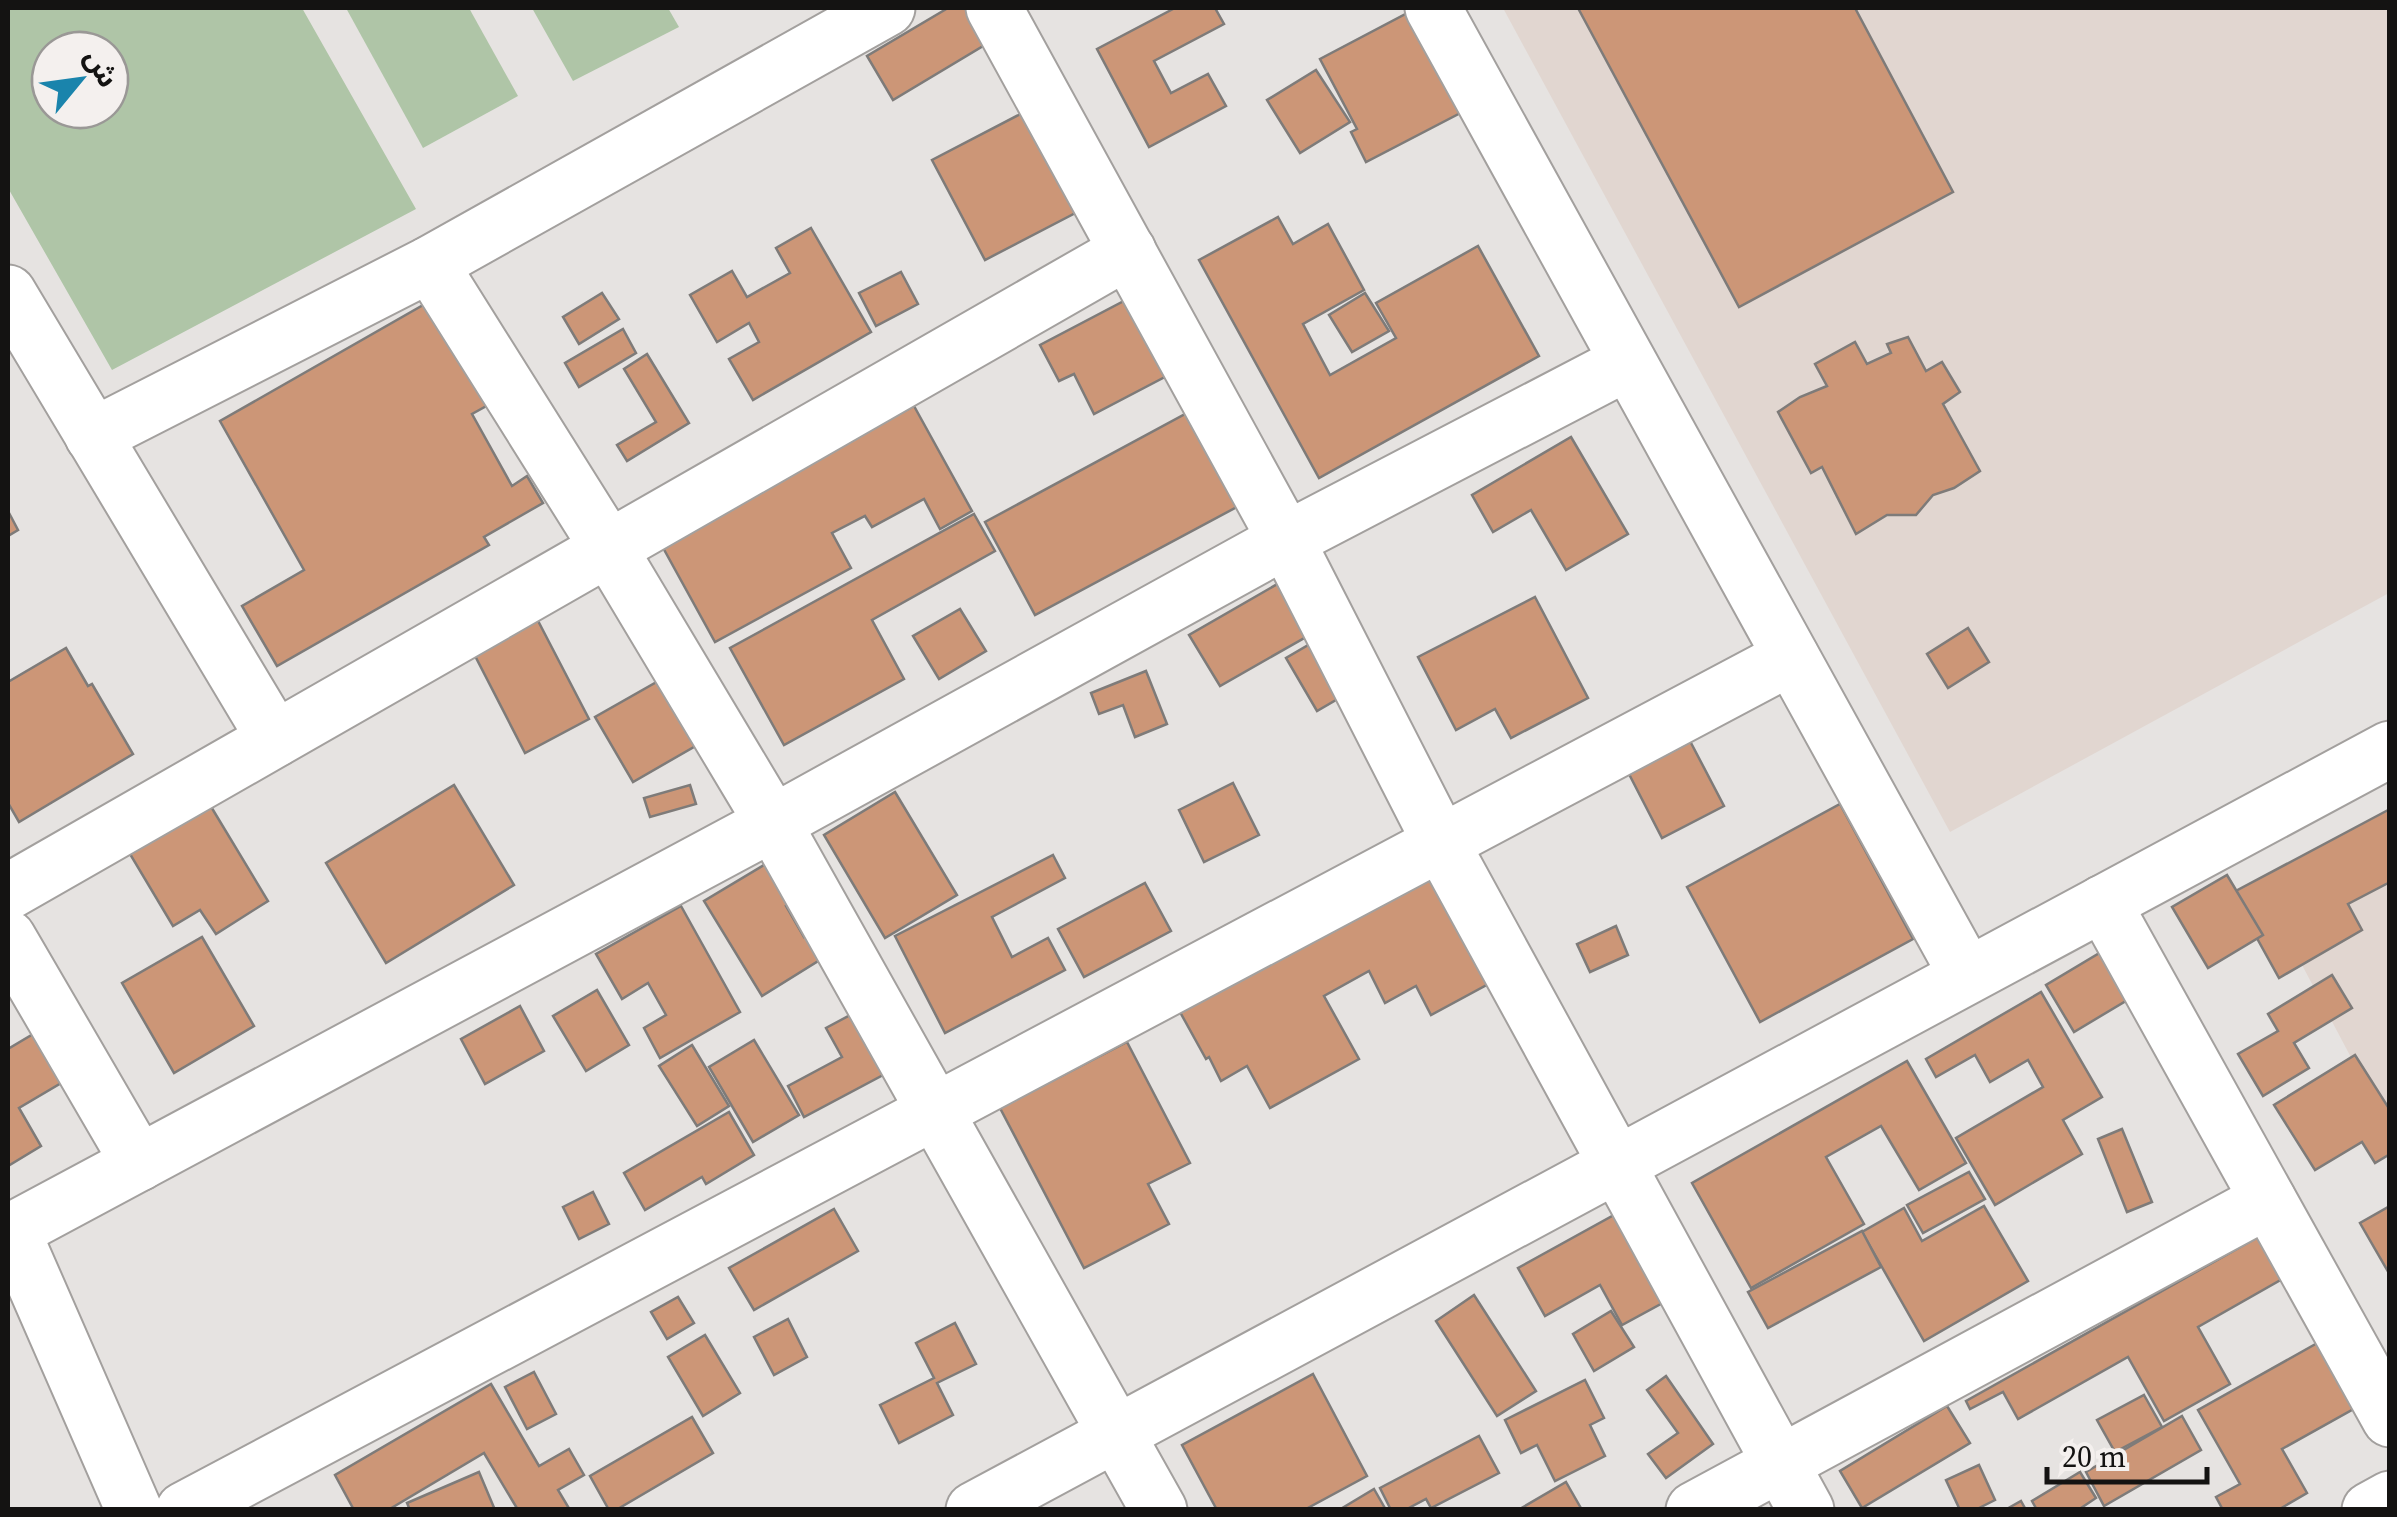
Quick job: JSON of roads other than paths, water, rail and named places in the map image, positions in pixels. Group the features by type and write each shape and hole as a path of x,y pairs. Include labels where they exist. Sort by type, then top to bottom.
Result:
{"street":[{"path":"93,436 430,264 887,8"},
{"path":"994,8 1286,540 1441,843 1793,1487"},
{"path":"1433,8 1968,975"},
{"path":"8,892 1128,251"},
{"path":"430,264 609,550 772,822 1159,1510"},
{"path":"8,293 275,740"},
{"path":"134,1510 10,1232 1286,540 1628,362"},
{"path":"184,1510 268,1490 936,1110 1791,657"},
{"path":"974,1510 2390,749"},
{"path":"2103,902 2390,1419"},
{"path":"8,938 139,1163"},
{"path":"1694,1510 1793,1487 2268,1200"},
{"path":"2370,1510 2390,1500"}]}
